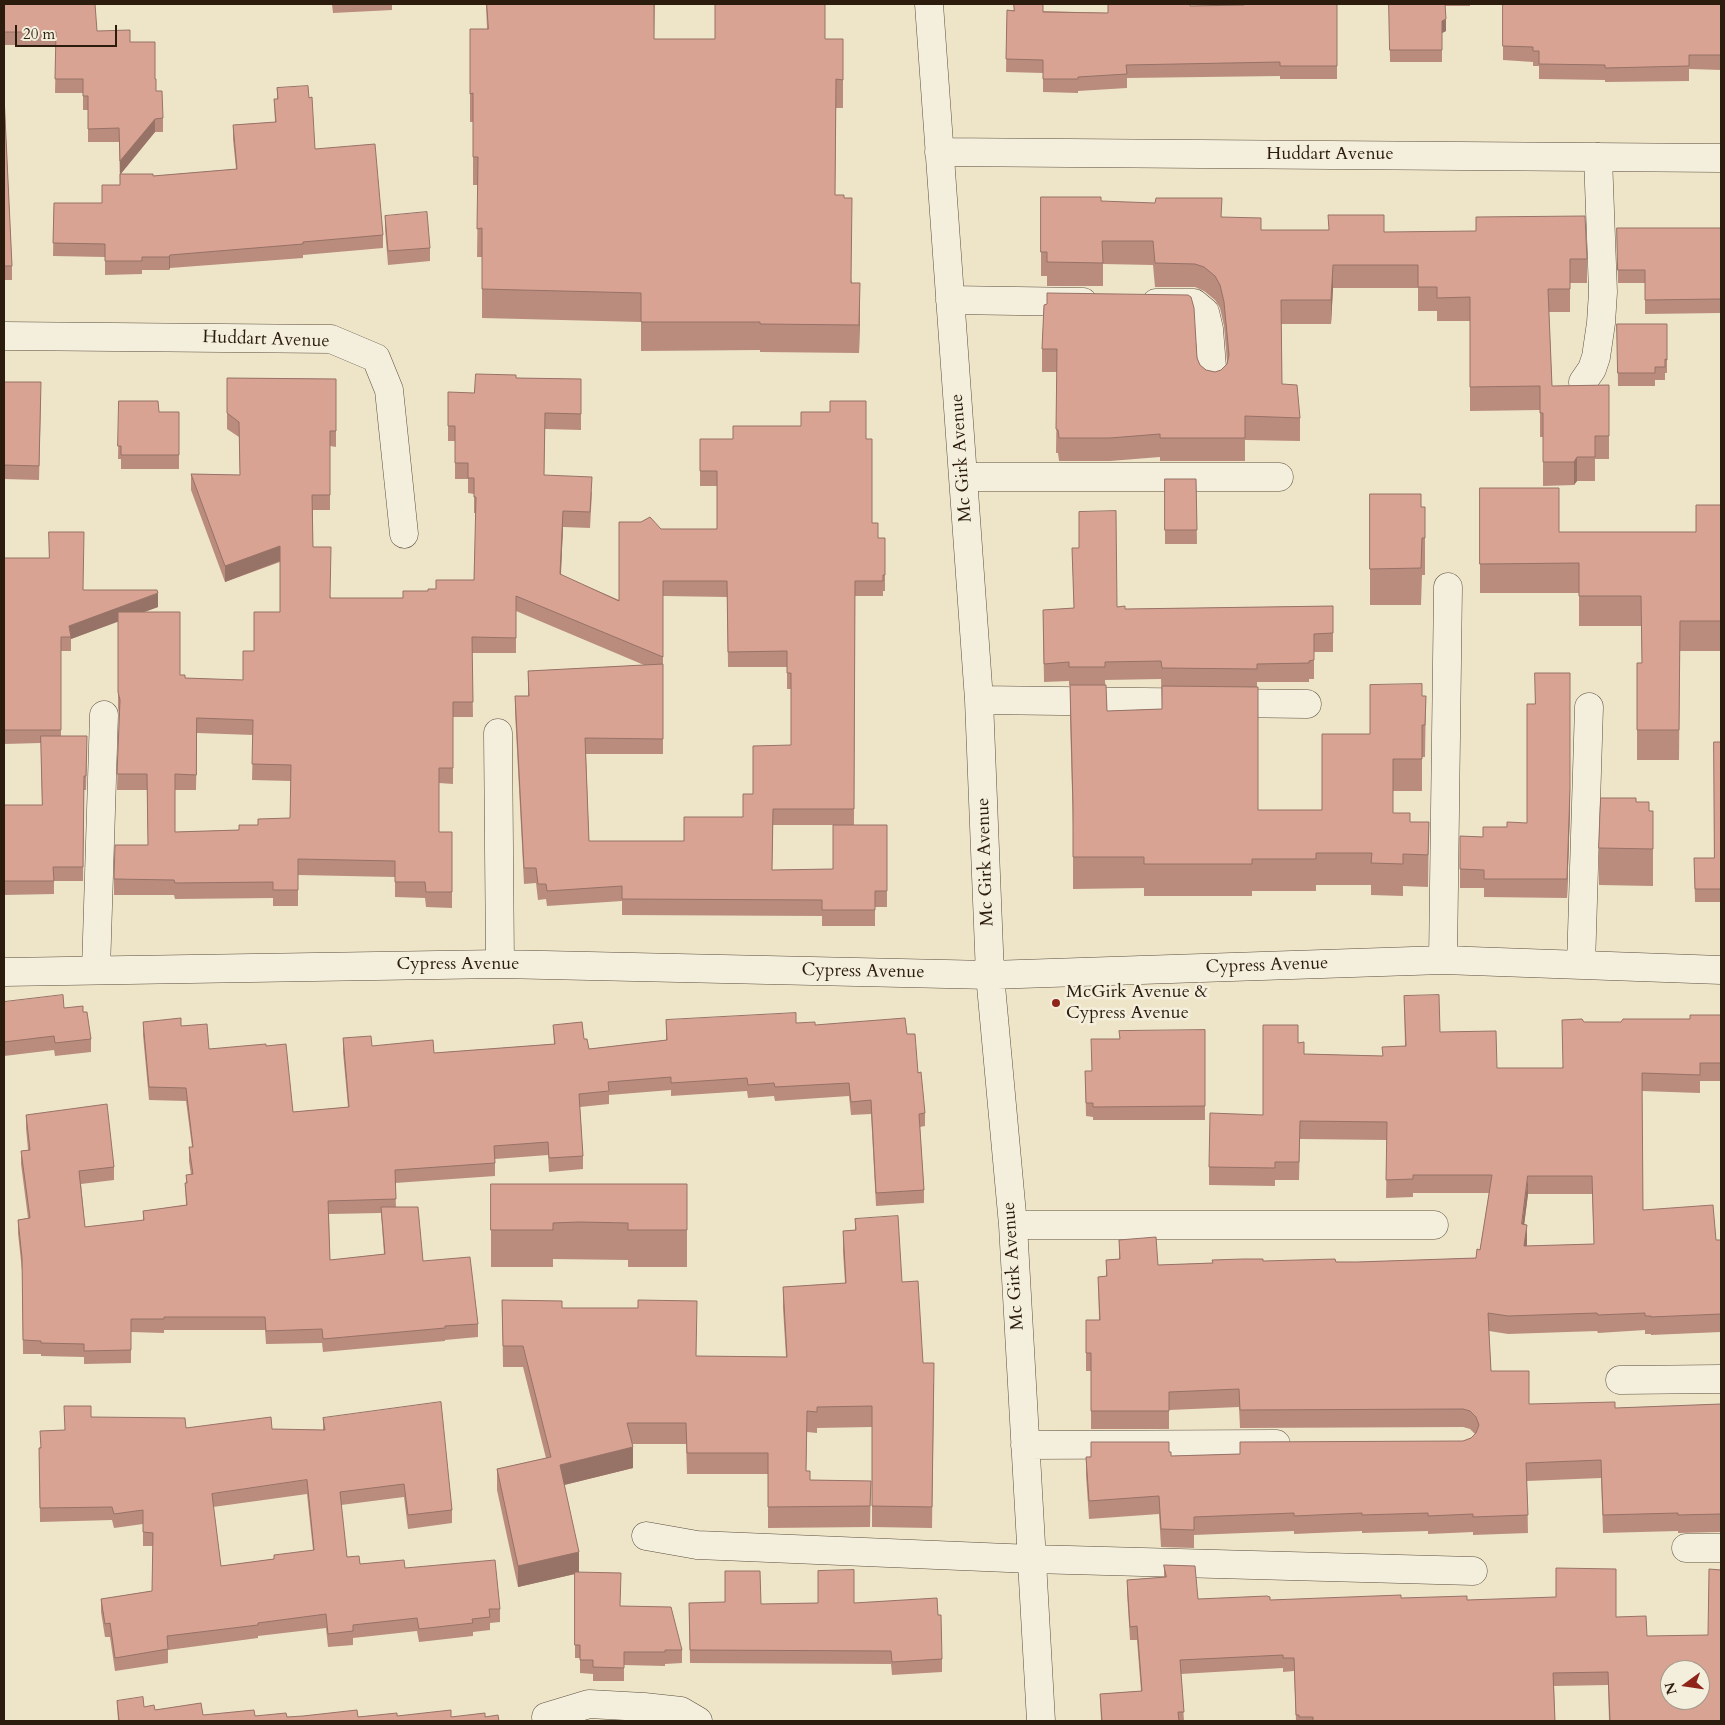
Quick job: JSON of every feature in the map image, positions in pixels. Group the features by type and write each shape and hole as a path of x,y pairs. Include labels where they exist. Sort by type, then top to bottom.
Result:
{"street":[{"name":"Mc Girk Avenue","path":"929,4 979,700 990,975 1013,1226 1041,1721"},
{"name":"Huddart Avenue","path":"939,152 1721,158"},
{"path":"1582,382 1592,370 1601,323 1603,292 1598,157"},
{"path":"950,300 1106,302"},
{"path":"1136,303 1194,304 1205,312 1209,329 1213,380"},
{"name":"Huddart Avenue","path":"4,336 332,339 376,358 389,390 404,534"},
{"path":"963,477 1279,477"},
{"path":"1443,960 1448,587"},
{"path":"979,700 1307,704"},
{"path":"1581,965 1590,706"},
{"path":"96,970 104,715"},
{"path":"498,733 500,964"},
{"name":"Cypress Avenue","path":"4,972 500,964 990,975 1443,960 1721,970"},
{"path":"1013,1226 1434,1225"},
{"path":"1620,1380 1721,1379"},
{"path":"1025,1445 1304,1444"},
{"path":"646,1536 697,1546 1032,1559 1473,1571"},
{"path":"1686,1548 1721,1548"},
{"path":"547,1721 546,1717 589,1704 681,1711 698,1721"}],"building":[{"path":"4,4 95,4 97,31 130,30 130,42 155,42 156,91 162,91 163,118 155,119 120,161 119,128 88,129 88,96 83,96 83,79 55,79 56,32 4,32"},
{"path":"487,4 654,4 654,39 715,39 715,4 825,4 825,39 843,39 843,80 836,79 835,195 844,195 844,198 852,198 851,283 860,283 859,325 760,324 760,322 641,322 641,293 482,289 482,228 477,229 478,157 473,157 473,93 470,94 470,29 488,29"},
{"path":"1014,4 1043,4 1043,12 1108,13 1108,4 1190,4 1190,6 1337,4 1337,66 1280,66 1280,62 1126,65 1127,74 1078,77 1078,79 1043,79 1043,60 1006,59 1007,10 1014,11"},
{"path":"1389,4 1445,4 1446,19 1442,21 1442,50 1390,50"},
{"path":"1503,4 1721,4 1721,55 1689,55 1689,66 1605,68 1605,65 1539,64 1539,51 1533,51 1533,47 1503,46"},
{"path":"308,86 309,98 312,97 315,149 375,144 383,235 170,255 169,257 142,257 142,261 105,261 105,244 53,243 54,203 102,203 102,185 120,185 120,174 153,174 153,176 237,169 233,125 276,122 274,99 278,99 277,88"},
{"path":"4,95 12,266 4,266"},
{"path":"1041,197 1101,197 1101,201 1155,203 1156,198 1222,198 1221,217 1261,218 1261,230 1329,230 1328,215 1384,215 1384,232 1476,231 1476,217 1585,216 1587,259 1570,259 1570,289 1548,289 1552,386 1609,385 1609,436 1595,436 1595,457 1577,457 1574,462 1543,462 1543,413 1540,413 1540,386 1470,387 1470,297 1437,298 1437,287 1418,287 1418,265 1333,265 1331,300 1281,300 1282,384 1297,385 1300,418 1245,416 1245,438 1160,438 1160,434 1110,438 1059,438 1058,430 1056,429 1057,349 1042,349 1044,305 1047,304 1047,293 1188,295 1191,297 1194,308 1197,358 1200,365 1206,370 1215,372 1221,370 1227,364 1229,355 1224,302 1220,285 1215,276 1204,267 1195,264 1155,263 1153,241 1102,241 1103,263 1047,262 1047,252 1041,252"},
{"path":"427,212 430,248 388,251 385,216"},
{"path":"1617,228 1721,228 1721,299 1645,300 1645,270 1618,270"},
{"path":"1617,324 1667,324 1667,360 1665,359 1665,367 1655,367 1655,373 1618,373"},
{"path":"476,374 516,375 516,378 581,379 581,414 545,413 544,475 592,477 590,512 563,511 560,574 619,601 619,522 641,522 650,517 661,529 717,529 717,471 700,471 700,439 733,439 733,426 801,426 801,412 830,412 830,401 866,401 866,439 872,439 872,523 878,523 878,538 885,538 885,575 883,575 883,581 855,581 854,809 773,809 772,870 833,869 833,825 887,825 887,891 875,891 875,910 822,910 822,900 622,899 622,886 547,891 546,884 538,884 536,868 524,868 515,696 529,696 528,671 663,664 663,739 585,738 589,841 684,841 684,817 743,817 743,794 753,794 753,746 791,745 791,673 787,673 787,651 728,652 727,581 663,581 663,657 516,596 516,638 472,637 473,702 453,702 453,768 439,768 439,832 452,832 452,892 426,892 425,882 395,882 395,861 298,859 298,890 273,890 273,882 175,883 174,880 114,879 115,845 148,845 147,774 117,774 120,700 118,692 118,612 180,612 180,675 185,675 185,678 243,680 243,651 254,651 254,612 280,612 280,546 225,566 191,474 240,475 239,422 227,413 227,378 336,379 336,431 330,431 330,495 312,495 313,547 331,547 330,598 403,598 403,591 428,591 428,589 436,589 436,580 474,580 476,497 474,497 474,478 468,478 468,463 455,463 455,426 448,426 448,392 474,393","holes":["197,718 253,720 252,764 291,765 290,818 258,819 258,825 239,825 239,830 175,832 175,774 196,775"]},
{"path":"4,382 41,382 39,466 4,465"},
{"path":"119,401 158,401 159,412 179,412 179,455 121,455 121,446 118,446"},
{"path":"1165,479 1196,479 1197,530 1165,530"},
{"path":"1480,488 1559,488 1559,532 1696,532 1696,505 1721,505 1721,621 1680,621 1679,730 1637,730 1637,663 1642,663 1641,596 1579,596 1579,563 1480,564"},
{"path":"1370,494 1421,494 1421,507 1425,507 1425,538 1422,538 1421,568 1370,569"},
{"path":"1116,511 1117,607 1125,606 1125,609 1333,606 1333,633 1314,634 1314,660 1309,661 1309,663 1257,664 1257,669 1162,668 1161,661 1105,662 1105,667 1069,667 1069,662 1044,664 1043,610 1074,608 1072,548 1079,548 1079,512"},
{"path":"49,532 84,532 83,590 157,590 158,593 69,626 71,637 61,637 61,730 4,730 4,558 49,558"},
{"path":"1535,673 1570,673 1570,789 1567,879 1484,879 1484,870 1460,869 1460,836 1483,837 1483,827 1507,827 1507,822 1527,823 1527,704 1535,704"},
{"path":"1422,684 1422,696 1426,696 1425,725 1422,725 1422,759 1393,759 1393,813 1410,813 1410,822 1429,822 1428,855 1403,854 1403,864 1371,863 1372,853 1316,853 1316,859 1252,859 1252,864 1144,864 1144,857 1073,857 1070,685 1106,685 1107,711 1162,709 1162,686 1258,687 1258,810 1322,810 1322,734 1370,734 1370,685"},
{"path":"41,736 87,736 86,776 84,776 83,867 53,867 54,881 4,881 4,805 42,805"},
{"path":"1714,742 1721,742 1721,889 1695,889 1694,858 1714,858"},
{"path":"1601,798 1636,798 1636,802 1649,802 1649,811 1653,811 1653,849 1599,848"},
{"path":"63,995 64,1008 83,1006 83,1012 87,1012 91,1039 55,1043 54,1036 4,1042 4,1002"},
{"path":"1439,995 1440,1032 1496,1031 1497,1068 1563,1068 1562,1020 1582,1019 1584,1022 1621,1022 1623,1019 1690,1019 1690,1015 1721,1015 1721,1063 1700,1063 1700,1075 1642,1073 1643,1210 1713,1205 1716,1240 1721,1240 1721,1314 1651,1317 1645,1316 1645,1313 1508,1316 1488,1313 1491,1371 1529,1371 1529,1404 1615,1402 1615,1408 1721,1404 1721,1514 1603,1515 1601,1460 1526,1463 1528,1515 1473,1517 1473,1514 1428,1516 1428,1513 1362,1515 1362,1513 1294,1516 1294,1513 1194,1517 1194,1530 1161,1529 1159,1496 1089,1501 1086,1457 1091,1457 1091,1442 1169,1442 1171,1456 1240,1454 1240,1442 1463,1441 1471,1438 1476,1433 1479,1425 1476,1417 1470,1411 1463,1409 1240,1410 1239,1389 1169,1392 1169,1411 1091,1411 1091,1353 1086,1353 1086,1320 1100,1320 1098,1277 1107,1276 1106,1260 1120,1259 1119,1240 1156,1237 1158,1265 1213,1263 1212,1260 1243,1259 1263,1259 1263,1261 1335,1259 1336,1262 1357,1262 1476,1258 1477,1249 1480,1250 1492,1175 1413,1175 1413,1179 1386,1180 1387,1122 1300,1121 1299,1162 1275,1162 1275,1168 1209,1167 1210,1113 1263,1115 1263,1025 1298,1025 1298,1043 1304,1042 1304,1054 1383,1056 1382,1047 1406,1046 1404,996","holes":["1528,1176 1592,1176 1594,1244 1524,1246 1527,1225 1522,1224"]},
{"path":"796,1013 796,1023 815,1022 815,1025 905,1018 907,1034 915,1034 918,1073 921,1072 925,1113 919,1114 924,1190 876,1193 871,1100 851,1102 849,1083 775,1087 774,1083 748,1085 747,1078 671,1083 671,1077 608,1082 609,1091 579,1094 583,1156 549,1158 548,1142 494,1146 495,1163 395,1170 396,1199 328,1201 330,1260 385,1254 381,1207 418,1207 423,1261 470,1257 478,1324 323,1339 322,1329 266,1331 265,1317 164,1317 164,1319 131,1319 131,1350 84,1351 84,1344 41,1343 41,1341 23,1340 22,1258 18,1220 30,1218 21,1151 30,1150 26,1115 107,1104 114,1167 79,1171 85,1227 144,1220 143,1211 187,1205 185,1183 187,1183 186,1175 193,1174 189,1147 193,1147 186,1088 149,1087 143,1022 181,1018 181,1026 207,1024 209,1049 286,1044 293,1112 349,1107 343,1038 371,1036 372,1046 433,1040 434,1053 555,1044 553,1025 582,1022 584,1039 587,1039 589,1049 667,1040 666,1020"},
{"path":"1205,1030 1205,1106 1093,1107 1093,1103 1086,1103 1085,1071 1092,1071 1091,1039 1120,1039 1119,1031"},
{"path":"491,1184 687,1184 687,1230 628,1230 628,1223 579,1222 553,1223 553,1230 491,1230"},
{"path":"898,1216 902,1282 918,1281 923,1363 934,1363 932,1507 872,1506 872,1406 817,1407 817,1412 807,1411 806,1471 810,1471 810,1480 871,1481 870,1506 768,1507 768,1453 687,1453 686,1423 627,1423 633,1447 560,1465 579,1552 518,1566 497,1469 551,1457 523,1346 503,1346 502,1300 562,1301 562,1308 638,1308 638,1300 697,1301 696,1356 787,1357 783,1287 846,1283 843,1231 856,1230 855,1219"},
{"path":"441,1402 452,1510 408,1515 404,1484 340,1492 347,1557 359,1556 360,1564 404,1560 405,1568 495,1560 500,1609 489,1609 490,1617 472,1619 473,1623 419,1629 417,1618 353,1625 353,1631 328,1634 326,1614 258,1623 258,1625 167,1636 168,1649 115,1658 110,1623 105,1624 101,1599 152,1591 153,1533 143,1532 143,1510 114,1514 112,1507 40,1508 40,1431 65,1430 64,1406 91,1406 91,1417 185,1418 186,1428 271,1417 272,1429 325,1430 323,1418","holes":["307,1480 314,1550 274,1555 274,1559 221,1566 212,1494"]},
{"path":"1164,1565 1195,1566 1198,1599 1267,1596 1270,1597 1270,1600 1401,1595 1401,1598 1467,1596 1467,1600 1556,1597 1556,1568 1616,1569 1616,1617 1646,1616 1647,1636 1708,1635 1709,1569 1721,1570 1721,1721 1610,1721 1608,1672 1553,1673 1555,1721 1313,1721 1313,1717 1299,1717 1299,1715 1296,1715 1294,1658 1283,1658 1283,1655 1180,1660 1184,1712 1178,1712 1179,1721 1102,1721 1100,1694 1142,1691 1137,1626 1130,1627 1127,1580 1166,1577"},
{"path":"854,1570 854,1603 937,1598 938,1615 941,1615 942,1659 892,1662 891,1651 690,1650 689,1603 725,1602 725,1571 760,1571 761,1604 818,1603 818,1571"},
{"path":"575,1572 621,1573 620,1606 671,1607 682,1650 624,1652 624,1668 593,1667 593,1660 580,1660 580,1645 575,1645"},
{"path":"143,1697 144,1707 154,1705 155,1710 201,1703 203,1715 254,1710 255,1716 286,1713 287,1717 357,1710 358,1717 397,1713 397,1716 451,1710 451,1717 485,1713 485,1717 498,1715 499,1721 119,1721 117,1701"}],"place":[{"name":"McGirk Avenue & Cypress Avenue","path":"1056,1003"}]}
